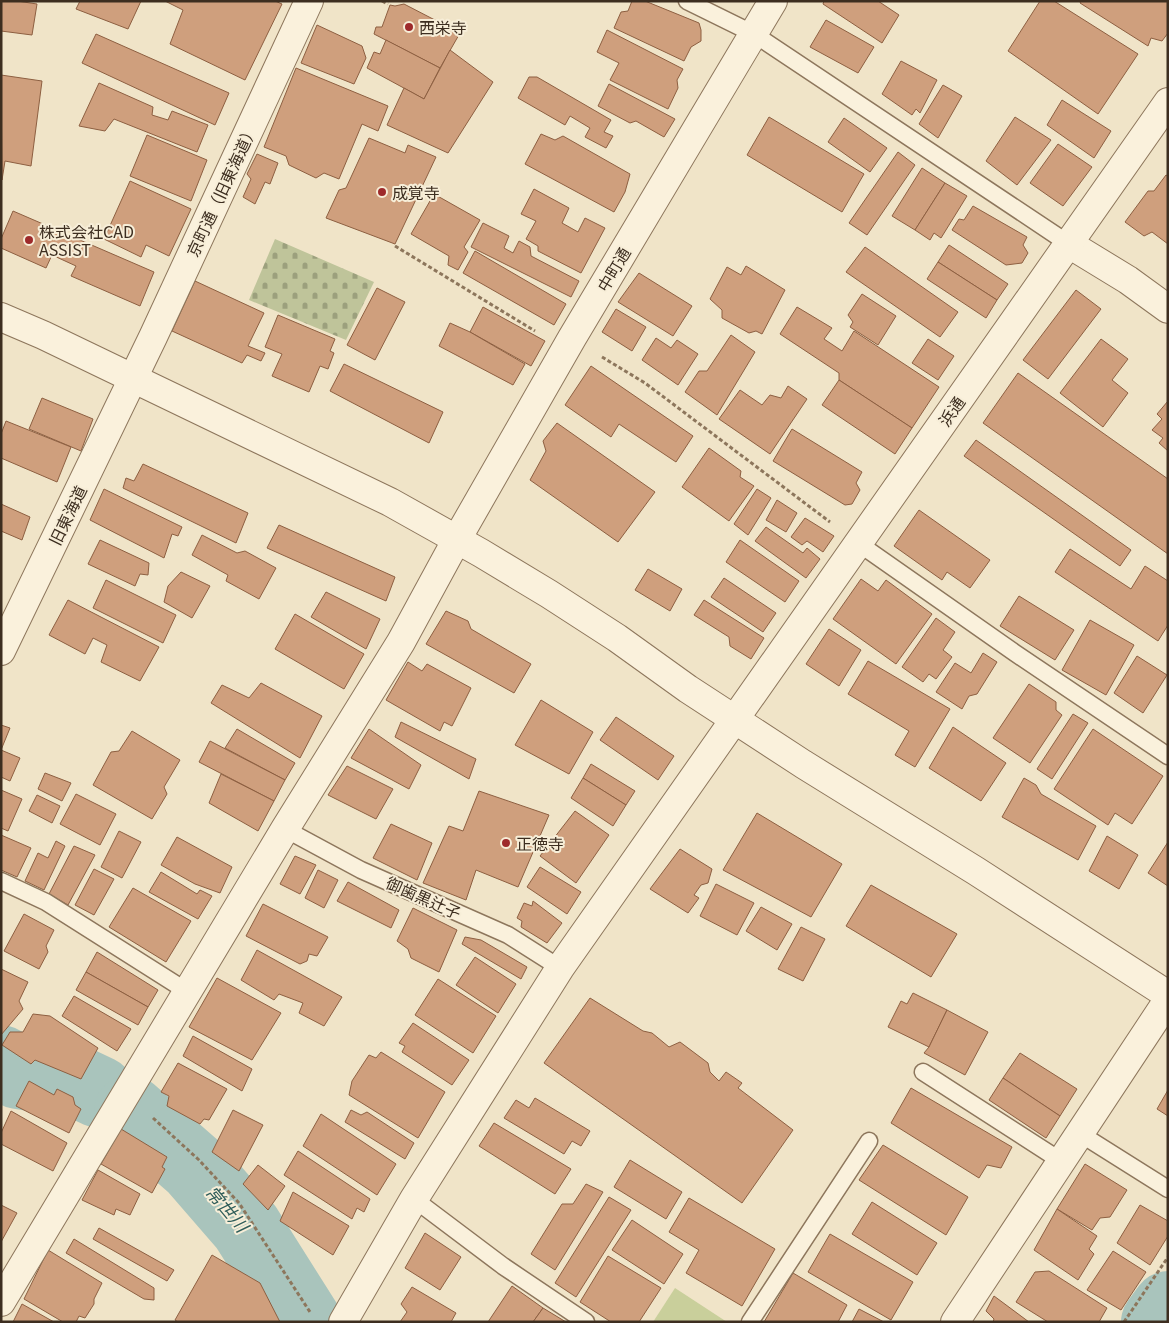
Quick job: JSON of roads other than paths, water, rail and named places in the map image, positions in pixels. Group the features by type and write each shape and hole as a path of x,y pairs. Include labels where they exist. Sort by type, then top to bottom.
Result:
{"street":[{"name":"京町通（旧東海道）","path":"133,379 309,1"},
{"name":"中町通","path":"1,1302 285,829 401,642 457,539 569,344 773,1"},
{"name":"浜通","path":"343,1322 414,1199 560,968 1168,102"},
{"path":"1069,244 1128,280 1168,308"},
{"path":"1,317 390,502 457,539 564,604 617,638 688,689 803,764 976,871 1168,995"},
{"name":"旧東海道","path":"1,651 133,379"},
{"path":"954,1322 1168,1000"}],"lane":[{"path":"687,1 754,34 1069,244"},
{"path":"858,543 1023,659 1168,756"},
{"name":"御歯黒辻子","path":"285,829 361,870 508,935 560,968"},
{"path":"1,881 46,902 188,992"},
{"path":"922,1072 1061,1161"},
{"path":"1079,1133 1168,1189"},
{"path":"750,1322 870,1141"},
{"path":"414,1199 503,1266 586,1322"}],"waterway":[{"name":"常世川","path":"1,1061 18,1073 80,1083 99,1092"},
{"name":"常世川","path":"130,1111 194,1167 246,1227 306,1322"},
{"name":"常世川","path":"1157,1322 1168,1307"}],"place":[{"name":"西栄寺","path":"409,27"},
{"name":"成覚寺","path":"382,192"},
{"name":"株式会社CAD ASSIST","path":"29,240"},
{"name":"正徳寺","path":"506,843"}]}
